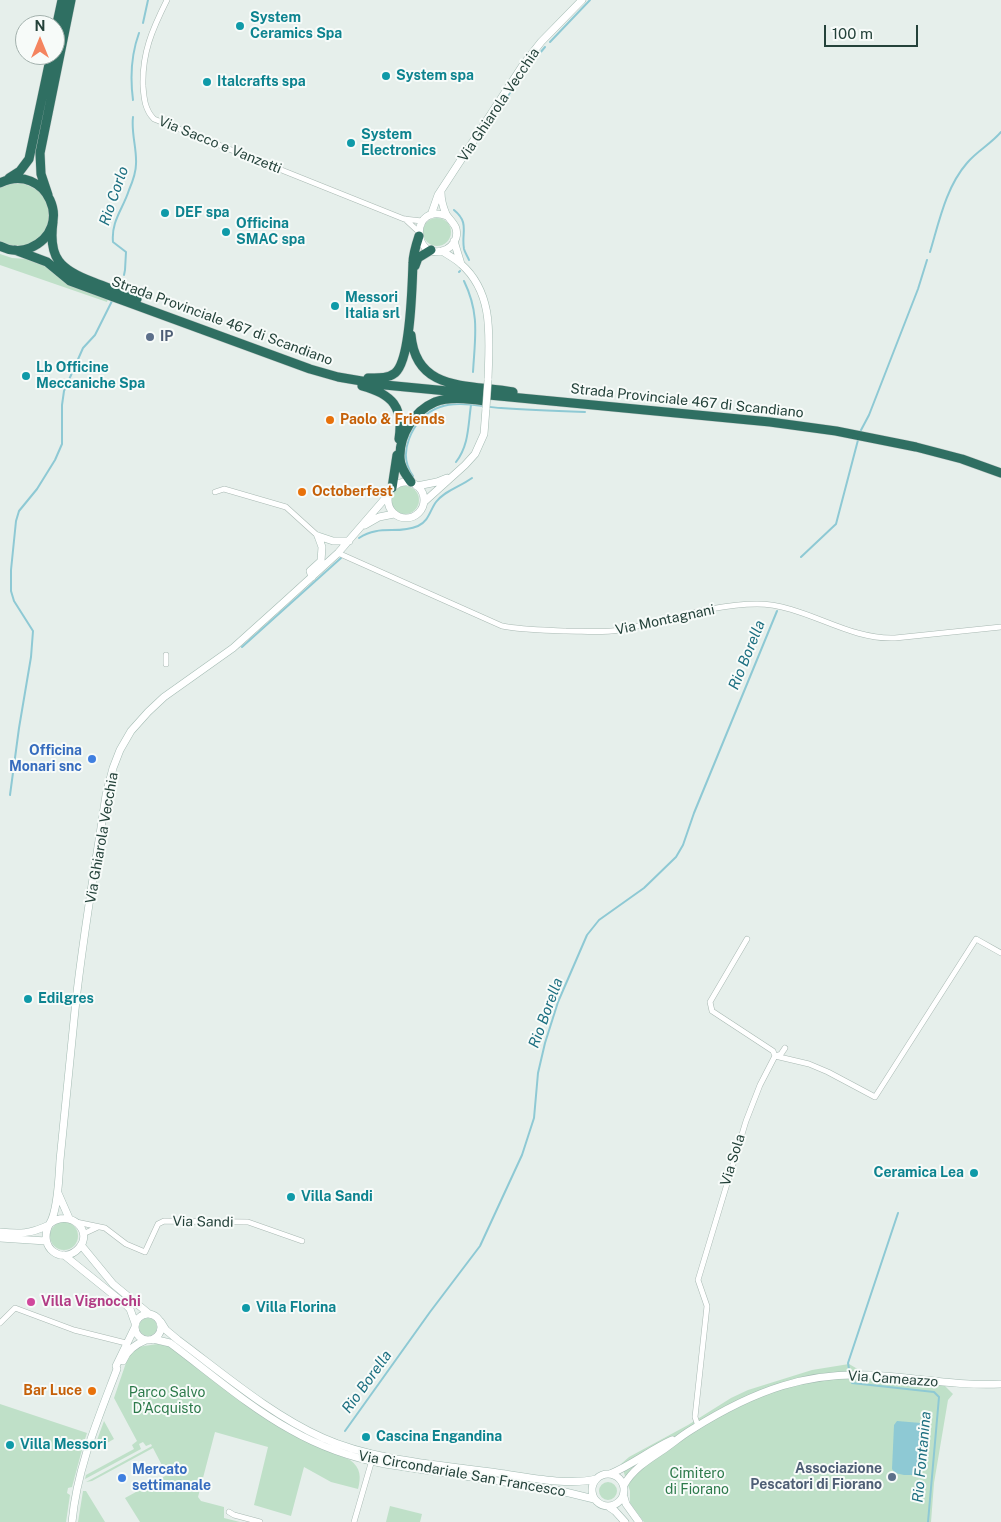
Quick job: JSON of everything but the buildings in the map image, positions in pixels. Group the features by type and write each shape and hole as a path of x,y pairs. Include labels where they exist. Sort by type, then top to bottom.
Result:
{"highway":[{"path":"59,15 62,0"},
{"path":"71,0 40,153 41,174 54,211 51,239 53,252 60,265 72,278"},
{"path":"3,182 20,172 29,159 49,65"},
{"path":"3,182 15,178 26,179 35,183 48,195"},
{"path":"15,250 26,250 37,245 46,237 53,222"},
{"path":"294,361 368,378 384,378 394,373 401,366 410,319 413,263 419,234"},
{"path":"0,246 47,262 72,278"},
{"path":"413,271 418,258 431,250"},
{"name":"Strada Provinciale 467 di Scandiano","path":"72,278 338,377 365,382 770,422 836,431 916,447 1001,472"},
{"path":"410,319 412,345 416,358 432,376 454,385 500,390 561,402"},
{"path":"294,361 300,368 335,380 381,392 391,399 400,420 400,432 390,492"},
{"path":"414,484 402,467 400,458 401,444 408,426 414,418 436,401 456,398 495,401 561,402"}],"street":[{"name":"Via Sacco e Vanzetti","path":"167,0 148,40 142,70 145,102 148,113 154,119 404,219 422,221"},
{"name":"Via Ghiarola Vecchia","path":"432,215 441,191 523,65 582,0"},
{"name":"Via Ghiarola Vecchia","path":"441,191 447,216 456,227 457,234 454,241 461,264"},
{"path":"431,250 423,245 419,234 422,221 437,214 447,216"},
{"name":"Via Sacco e Vanzetti","path":"404,219 419,234"},
{"path":"442,251 447,249 454,241"},
{"name":"Via Ghiarola Vecchia","path":"359,530 379,517 394,514 403,518 412,517 420,512 424,502 466,465 475,454 484,434 489,330 484,299 473,278 461,264 442,251 431,250"},
{"name":"Via Ghiarola Vecchia","path":"50,1224 57,1192 74,1017 106,795 120,750 131,731 158,703 233,648 338,553 382,501 400,483 437,482 452,476"},
{"path":"414,484 422,492 424,502"},
{"path":"214,492 224,489 286,508 318,536 333,541 349,541"},
{"path":"390,492 388,506 394,514"},
{"path":"312,576 310,571 321,561 322,547 318,536"},
{"path":"333,541 338,553"},
{"path":"322,547 338,553"},
{"name":"Via Montagnani","path":"338,553 502,626 519,629 609,631 730,606 755,604 777,605 856,634 878,638 895,638 1001,627"},
{"path":"166,655 166,664"},
{"path":"748,939 710,1002 712,1011 773,1052 775,1056 809,1064 828,1072 875,1098 976,939 1001,953"},
{"path":"775,1056 781,1054 785,1048"},
{"name":"Via Sola","path":"698,1426 695,1417 707,1306 698,1280 746,1120 760,1085 775,1056"},
{"name":"Via Ghiarola Vecchia","path":"57,1192 68,1218"},
{"path":"0,1232 24,1234 36,1231 59,1218 68,1218 76,1222 83,1234 81,1245 74,1253 64,1255"},
{"name":"Via Sandi","path":"76,1222 108,1229 126,1244 145,1252 158,1224 164,1221 248,1222 302,1241"},
{"path":"50,1224 46,1232 46,1241 53,1252 64,1255 126,1305 130,1310 139,1336 150,1340"},
{"path":"83,1234 98,1227"},
{"path":"0,1238 46,1241"},
{"path":"81,1245 114,1284 148,1314 156,1316 161,1322 160,1332 150,1340 137,1344 129,1351 120,1368 117,1369"},
{"path":"0,1323 15,1308 84,1333 126,1343"},
{"path":"72,1522 76,1489 82,1463 117,1369 116,1366 140,1316 148,1314"},
{"name":"Via Circondariale San Francesco","path":"161,1322 166,1330 178,1340 275,1412 324,1439 372,1458 578,1482 610,1474"},
{"name":"Via Circondariale San Francesco","path":"150,1340 170,1343 271,1418 293,1431 336,1450 557,1490 594,1499 600,1505 616,1511 625,1522"},
{"name":"Via Cameazzo","path":"610,1474 621,1470 742,1401 787,1384 825,1376 859,1374 961,1384 1001,1384"},
{"name":"Via Cameazzo","path":"624,1485 629,1476 643,1463 679,1437"},
{"path":"354,1522 372,1458"},
{"path":"610,1474 617,1476 624,1485 626,1504 639,1522"},
{"path":"594,1499 592,1488 596,1479"},
{"path":"609,1507 616,1505 624,1497"},
{"path":"230,1512 234,1515 260,1522"}],"green space":[{"path":"20,183 37,190 46,201 49,213 47,226 40,237 29,245 16,246 0,241 0,188"},
{"path":"437,218 447,222 451,232 447,242 437,246 427,242 423,232 427,222"},
{"path":"0,254 12,258 27,259 44,265 63,281 108,298 107,302 0,265"},
{"path":"405,486 415,490 419,500 415,510 405,514 395,510 391,500 395,490"},
{"path":"64,1222 74,1226 78,1236 74,1246 64,1250 54,1246 50,1236 54,1226"},
{"path":"148,1318 154,1321 157,1327 154,1333 148,1336 142,1333 139,1327 142,1321"},
{"name":"Parco Salvo D’Acquisto","path":"157,1344 169,1346 287,1432 350,1460 356,1466 359,1473 358,1489 331,1482 304,1467 291,1516 254,1505 268,1447 215,1432 198,1497 201,1501 224,1507 224,1518 240,1522 140,1522 125,1498 167,1475 153,1448 92,1481 86,1482 152,1446 151,1444 146,1446 143,1442 139,1444 141,1449 85,1479 86,1475 134,1449 132,1445 137,1441 114,1398 129,1354 138,1347"},
{"name":"Cimitero di Fiorano","path":"849,1364 868,1375 940,1381 953,1394 948,1400 934,1483 931,1522 644,1522 630,1503 630,1491 621,1464 629,1457 748,1390 812,1370"},
{"path":"0,1404 87,1433 85,1439 80,1444 83,1446 72,1487 68,1488 67,1493 70,1495 66,1522 0,1522"},
{"path":"104,1421 114,1439 93,1451"},
{"path":"608,1482 614,1485 617,1491 614,1497 608,1500 602,1497 599,1491 602,1485"},
{"path":"83,1491 86,1491 105,1522 78,1522"},
{"path":"390,1506 422,1514 420,1522 386,1522"}],"water":[{"path":"897,1421 921,1423 923,1428 919,1472 916,1475 895,1473 892,1469 894,1425"}],"waterway":[{"name":"Rio Corlo","path":"143,23 148,0"},
{"path":"550,42 590,0"},
{"name":"Rio Corlo","path":"133,100 132,66 139,33"},
{"path":"479,139 524,72 545,47"},
{"name":"Rio Corlo","path":"124,275 126,252 113,242 113,235 116,221 133,181 135,170 133,117"},
{"name":"Rio Borella","path":"930,252 948,194 960,172 971,159 1001,132"},
{"path":"454,210 462,219 464,249 469,260"},
{"name":"Rio Borella","path":"860,432 869,415 918,289 927,260"},
{"path":"464,281 474,315 473,372"},
{"name":"Rio Corlo","path":"10,795 31,657 33,631 14,601 11,591 16,521 19,511 37,489 55,460 62,444 64,391 83,348 95,335 112,301"},
{"path":"413,476 406,458 409,439 421,420 430,412 440,407 462,404 512,409 585,412"},
{"path":"456,462 466,442 471,405"},
{"name":"Rio Borella","path":"801,557 836,524 858,440"},
{"path":"359,538 374,531 410,529 422,524 440,498 472,478"},
{"path":"242,647 341,558"},
{"name":"Rio Borella","path":"345,1431 480,1246 522,1155 534,1118 538,1073 545,1043 558,1002 587,935 599,920 644,888 676,857 683,845 694,813 777,611"},
{"name":"Rio Fontanina","path":"849,1369 848,1363 898,1213"},
{"name":"Rio Fontanina","path":"851,1380 852,1383 934,1392 939,1397 928,1522"}],"place":[{"name":"System Ceramics Spa","path":"240,26"},
{"name":"System spa","path":"386,76"},
{"name":"Italcrafts spa","path":"207,82"},
{"name":"System Electronics","path":"351,143"},
{"name":"DEF spa","path":"165,213"},
{"name":"Officina SMAC spa","path":"226,232"},
{"name":"Messori Italia srl","path":"335,306"},
{"name":"IP","path":"150,337"},
{"name":"Lb Officine Meccaniche Spa","path":"26,376"},
{"name":"Paolo & Friends","path":"330,420"},
{"name":"Octoberfest","path":"302,492"},
{"name":"Officina Monari snc","path":"92,759"},
{"name":"Edilgres","path":"28,999"},
{"name":"Ceramica Lea","path":"974,1173"},
{"name":"Villa Sandi","path":"291,1197"},
{"name":"Villa Vignocchi","path":"31,1302"},
{"name":"Villa Florina","path":"246,1308"},
{"name":"Bar Luce","path":"92,1391"},
{"name":"Cascina Engandina","path":"366,1437"},
{"name":"Villa Messori","path":"10,1445"},
{"name":"Associazione Pescatori di Fiorano","path":"892,1477"},
{"name":"Mercato settimanale","path":"122,1478"}]}
